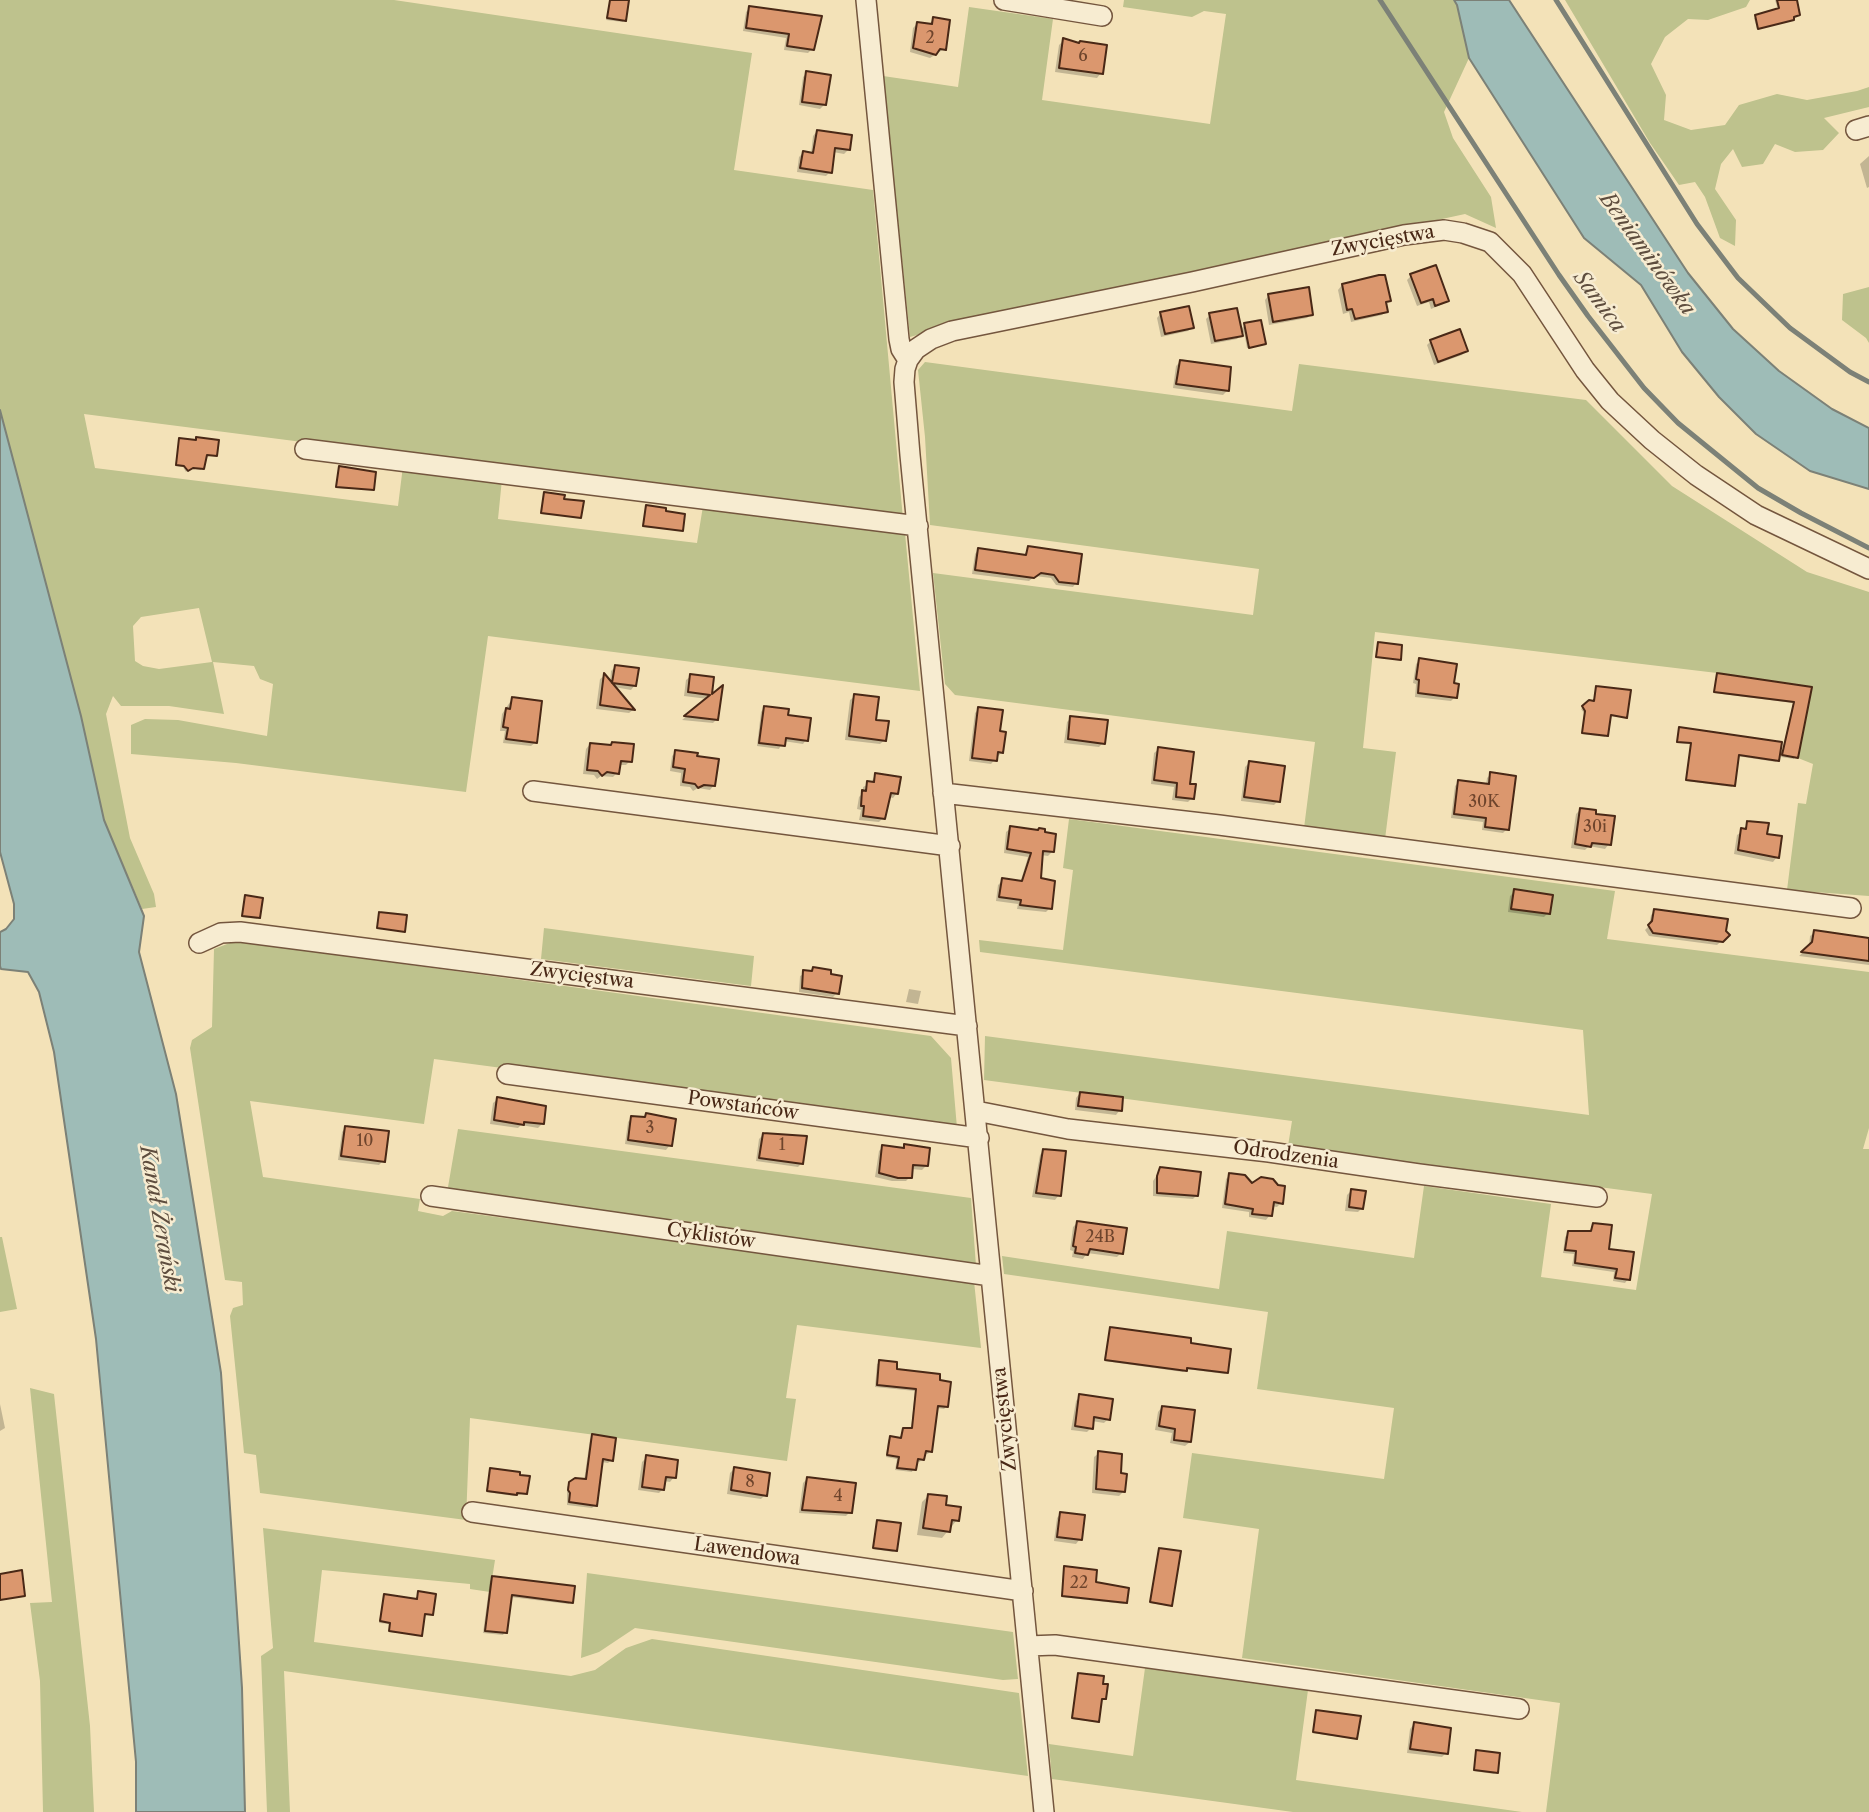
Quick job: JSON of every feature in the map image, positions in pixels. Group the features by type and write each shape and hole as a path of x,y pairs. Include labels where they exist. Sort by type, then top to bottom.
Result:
{"street":[{"name":"Zwycięstwa","path":"866,0 899,339 901,349 908,360"},
{"path":"1004,0 1102,16"},
{"name":"Zwycięstwa","path":"1044,1812 904,382 908,360 915,349 952,331 1192,282 1404,234 1444,230 1478,236 1490,242 1522,274 1585,370 1610,401 1652,440 1696,475 1756,515 1869,569"},
{"path":"305,449 918,526"},
{"path":"533,791 950,846"},
{"path":"943,793 1219,825 1851,908"},
{"name":"Zwycięstwa","path":"199,943 221,933 240,932 967,1026"},
{"name":"Powstańców","path":"507,1074 979,1138"},
{"name":"Odrodzenia","path":"976,1111 1068,1129 1269,1152 1597,1196"},
{"name":"Cyklistów","path":"431,1196 991,1276"},
{"name":"Lawendowa","path":"471,1512 1023,1591"},
{"path":"1028,1646 1055,1645 1518,1709"}],"green space":[{"path":"0,0 394,0 752,53 734,170 873,190 903,519 84,414 95,468 398,506 403,466 502,479 498,519 697,543 703,506 905,533 920,691 488,636 466,792 236,763 131,754 131,725 145,719 178,720 267,736 273,684 260,679 254,666 213,662 224,714 169,706 121,706 113,696 106,714 130,838 154,894 156,907 142,909 104,820 70,675 0,410","holes":["199,608 212,662 159,669 143,666 135,661 133,626 141,617"]},
{"path":"1124,0 1454,0 1469,58 1444,112 1453,138 1491,197 1496,228 1465,214 953,325 910,337 883,76 958,87 969,7 1053,19 1042,100 1210,124 1226,14 1204,11 1192,17 1123,7"},
{"path":"1565,0 1750,0 1746,7 1708,20 1688,19 1665,37 1651,64 1666,95 1664,120 1691,130 1725,125 1739,105 1777,94 1807,100 1869,87 1869,107 1824,118 1839,133 1823,150 1795,152 1775,144 1763,164 1742,167 1733,149 1721,164 1715,189 1736,220 1735,246 1720,238 1705,197 1695,182 1679,185 1650,143"},
{"path":"1869,287 1869,343 1842,320 1843,294"},
{"path":"925,362 1292,411 1299,364 1586,400 1672,486 1807,572 1869,592 1869,896 1787,890 1798,803 1806,804 1813,764 1798,758 1812,688 1717,673 1375,632 1363,748 1396,752 1385,839 1304,828 1315,742 955,695 945,684 933,573 1253,615 1259,569 930,525 918,370"},
{"path":"1069,819 1615,891 1607,939 1869,972 1869,1128 1863,1149 1869,1149 1869,1812 1546,1812 1560,1703 1242,1658 1259,1529 1183,1518 1192,1453 1384,1479 1394,1408 1257,1389 1268,1312 1004,1274 1002,1256 1219,1289 1227,1231 1414,1258 1424,1186 1551,1204 1541,1277 1636,1290 1652,1194 1288,1146 1292,1121 984,1080 985,1036 1589,1115 1583,1030 980,952 979,940 1063,950 1073,870 1063,868"},
{"path":"544,928 754,956 751,986 541,959"},
{"path":"235,941 931,1036 951,1058 957,1128 434,1059 424,1124 250,1101 263,1177 420,1199 418,1211 443,1216 452,1211 974,1281 981,1348 797,1325 786,1398 796,1399 787,1461 470,1418 466,1520 260,1493 256,1455 244,1453 230,1316 233,1308 243,1305 242,1282 225,1280 190,1048 192,1040 212,1027 214,949"},
{"path":"458,1129 971,1198 976,1266 452,1194 448,1187"},
{"path":"0,1237 17,1309 0,1312"},
{"path":"30,1388 54,1394 90,1726 94,1812 43,1812 40,1681 30,1603 52,1602"},
{"path":"263,1528 495,1560 490,1592 470,1589 470,1584 322,1570 314,1642 571,1676 595,1670 626,1648 652,1639 1019,1693 1028,1776 284,1671 290,1812 267,1812 261,1656 273,1648"},
{"path":"587,1573 1013,1632 1018,1679 1003,1680 635,1628 599,1652 581,1658"},
{"path":"1145,1668 1308,1690 1296,1780 1522,1812 1293,1812 1052,1779 1049,1744 1133,1756"}],"water":[{"name":"Beniaminówka","path":"1454,0 1509,0 1688,273 1733,329 1779,371 1832,409 1869,428 1869,489 1810,471 1756,434 1719,397 1682,352 1641,285 1584,238 1469,58"},
{"name":"Kanał Żerański","path":"0,410 81,716 104,820 144,916 139,952 176,1094 221,1373 242,1688 245,1812 136,1812 136,1762 96,1339 54,1052 39,992 28,972 1,969 0,966 0,932 14,919 14,904 0,852"}],"building":[{"path":"610,0 629,0 626,21 607,18"},
{"path":"1777,0 1797,0 1800,15 1794,17 1794,20 1758,29 1755,15 1779,8"},
{"path":"749,6 822,16 814,50 787,46 789,34 746,28"},
{"path":"933,17 950,20 946,50 940,49 936,55 913,48 917,22 932,24"},
{"path":"1063,38 1079,43 1107,45 1103,74 1059,68"},
{"path":"806,71 831,75 826,105 802,102"},
{"path":"817,130 852,135 850,150 835,148 832,173 800,168 803,151 813,153"},
{"path":"1436,265 1449,301 1435,306 1433,299 1421,303 1410,274"},
{"path":"1385,275 1391,301 1386,302 1388,312 1355,319 1352,309 1347,310 1342,284"},
{"path":"1309,287 1313,315 1273,322 1268,294"},
{"path":"1189,306 1194,328 1165,334 1160,312"},
{"path":"1237,308 1243,336 1215,341 1209,313"},
{"path":"1261,320 1266,344 1249,348 1244,323"},
{"path":"1460,329 1468,351 1438,362 1430,340"},
{"path":"1180,360 1231,367 1229,391 1176,384"},
{"path":"196,437 219,440 217,456 207,455 204,469 193,468 188,471 184,466 176,465 179,438 196,440"},
{"path":"339,466 376,472 374,490 336,487"},
{"path":"544,492 565,495 564,499 584,501 581,518 541,513"},
{"path":"646,505 685,514 683,531 643,526"},
{"path":"1028,546 1082,554 1078,584 1059,582 1054,575 1041,573 1034,578 975,570 978,548 1026,555"},
{"path":"1378,642 1402,645 1401,660 1376,657"},
{"path":"1419,658 1457,664 1454,683 1459,684 1457,698 1418,693 1419,680 1416,679"},
{"path":"615,665 639,668 636,686 612,683"},
{"path":"604,673 635,710 600,705"},
{"path":"1717,673 1812,687 1798,758 1782,755 1794,702 1714,692"},
{"path":"690,674 714,677 712,694 723,685 718,720 684,716 710,695 688,692"},
{"path":"1596,686 1631,690 1627,718 1611,715 1608,736 1582,733 1585,711 1582,706 1589,700 1594,701"},
{"path":"854,694 879,697 876,720 889,721 886,741 849,736"},
{"path":"512,697 542,701 537,743 506,739 508,728 503,727 506,708 510,709"},
{"path":"764,706 789,709 788,715 811,718 808,741 786,738 785,746 759,743"},
{"path":"978,707 1003,710 1000,731 1006,732 1003,753 998,752 997,761 972,758"},
{"path":"1070,716 1108,720 1105,744 1068,739"},
{"path":"1679,727 1782,742 1779,761 1739,755 1735,786 1686,780 1691,743 1677,742"},
{"path":"612,742 634,744 632,762 621,761 619,774 607,772 602,776 598,771 587,770 590,743 611,745"},
{"path":"1158,747 1194,752 1190,784 1196,784 1194,799 1176,797 1177,783 1154,780"},
{"path":"675,750 719,759 715,786 704,785 698,788 695,784 683,782 685,769 673,767"},
{"path":"1249,761 1285,766 1280,802 1244,797"},
{"path":"1490,772 1516,776 1509,830 1485,827 1486,818 1454,814 1458,780 1489,784"},
{"path":"875,773 901,777 898,794 891,793 885,819 863,816 862,790 866,791 867,781 874,782"},
{"path":"1580,808 1596,810 1596,814 1615,816 1611,845 1592,843 1591,847 1575,844"},
{"path":"1747,821 1769,823 1767,834 1782,836 1779,858 1738,850 1741,828 1746,829"},
{"path":"1010,826 1045,829 1045,832 1056,834 1054,852 1043,851 1041,878 1055,881 1052,909 1020,905 1021,900 999,897 1002,878 1022,881 1031,853 1007,849"},
{"path":"1514,889 1553,895 1550,914 1511,909"},
{"path":"245,895 263,898 260,918 242,916"},
{"path":"1654,909 1728,919 1726,931 1730,935 1723,942 1653,933 1648,925 1652,921"},
{"path":"379,912 407,915 405,932 377,928"},
{"path":"1814,930 1869,938 1869,961 1801,952 1812,942"},
{"path":"813,967 831,970 831,974 842,976 839,994 802,988 803,970 812,971"},
{"path":"1080,1092 1123,1097 1122,1111 1078,1106"},
{"path":"497,1097 546,1106 544,1124 524,1122 524,1125 494,1120"},
{"path":"646,1113 676,1119 672,1146 628,1140 631,1116 645,1117"},
{"path":"345,1126 389,1131 385,1162 341,1156"},
{"path":"763,1133 807,1136 803,1164 759,1158"},
{"path":"904,1144 930,1148 928,1166 913,1165 912,1178 879,1173 882,1145 904,1148"},
{"path":"1043,1149 1066,1151 1061,1196 1036,1193"},
{"path":"1160,1167 1201,1172 1198,1196 1157,1193"},
{"path":"1229,1173 1245,1175 1252,1183 1261,1177 1273,1179 1278,1185 1285,1186 1283,1204 1274,1202 1272,1216 1252,1214 1253,1209 1225,1204"},
{"path":"1351,1189 1366,1191 1363,1209 1349,1207"},
{"path":"1077,1221 1127,1228 1123,1254 1090,1249 1088,1255 1075,1253 1076,1247 1073,1246"},
{"path":"1593,1223 1612,1225 1609,1249 1634,1252 1630,1280 1615,1278 1617,1269 1575,1263 1576,1251 1565,1250 1568,1231 1591,1231"},
{"path":"1110,1327 1191,1338 1191,1343 1231,1349 1228,1373 1187,1368 1187,1371 1105,1360"},
{"path":"879,1360 897,1362 897,1369 940,1374 940,1380 951,1382 948,1407 938,1406 932,1452 926,1451 924,1460 918,1459 916,1470 897,1468 899,1457 887,1455 890,1436 901,1438 903,1428 912,1428 916,1389 877,1385"},
{"path":"1079,1394 1113,1399 1110,1420 1094,1417 1093,1429 1075,1426"},
{"path":"1162,1406 1195,1410 1191,1442 1174,1440 1175,1429 1159,1426"},
{"path":"592,1434 616,1438 613,1461 603,1459 597,1506 569,1502 568,1490 569,1482 575,1478 586,1479"},
{"path":"1098,1451 1122,1454 1121,1473 1127,1474 1125,1492 1096,1489"},
{"path":"646,1455 678,1460 676,1478 666,1477 664,1490 642,1487"},
{"path":"734,1467 770,1473 767,1496 731,1490"},
{"path":"490,1468 530,1476 527,1494 487,1491"},
{"path":"807,1477 856,1483 852,1513 802,1510"},
{"path":"928,1494 947,1496 946,1505 961,1507 959,1521 952,1520 950,1532 923,1528"},
{"path":"1060,1512 1085,1515 1082,1540 1057,1537"},
{"path":"877,1520 901,1523 897,1551 873,1548"},
{"path":"1159,1548 1181,1551 1172,1606 1150,1602"},
{"path":"1064,1566 1097,1570 1096,1582 1129,1588 1127,1603 1062,1596"},
{"path":"22,1570 25,1596 0,1600 0,1574"},
{"path":"492,1576 575,1586 573,1603 512,1595 507,1633 485,1631"},
{"path":"418,1591 436,1594 433,1615 425,1614 422,1636 389,1631 390,1623 380,1621 384,1594 417,1599"},
{"path":"1078,1673 1104,1676 1103,1684 1108,1684 1106,1699 1102,1699 1099,1722 1072,1718"},
{"path":"1316,1710 1361,1716 1357,1739 1313,1732"},
{"path":"1414,1722 1451,1728 1448,1754 1410,1749"},
{"path":"1476,1750 1500,1753 1498,1773 1474,1770"}],"waterway":[{"name":"Samica","path":"1380,0 1559,275 1644,388 1678,423 1758,488 1869,548"},
{"path":"1556,0 1697,224 1738,278 1790,328 1850,372 1869,382"}]}
